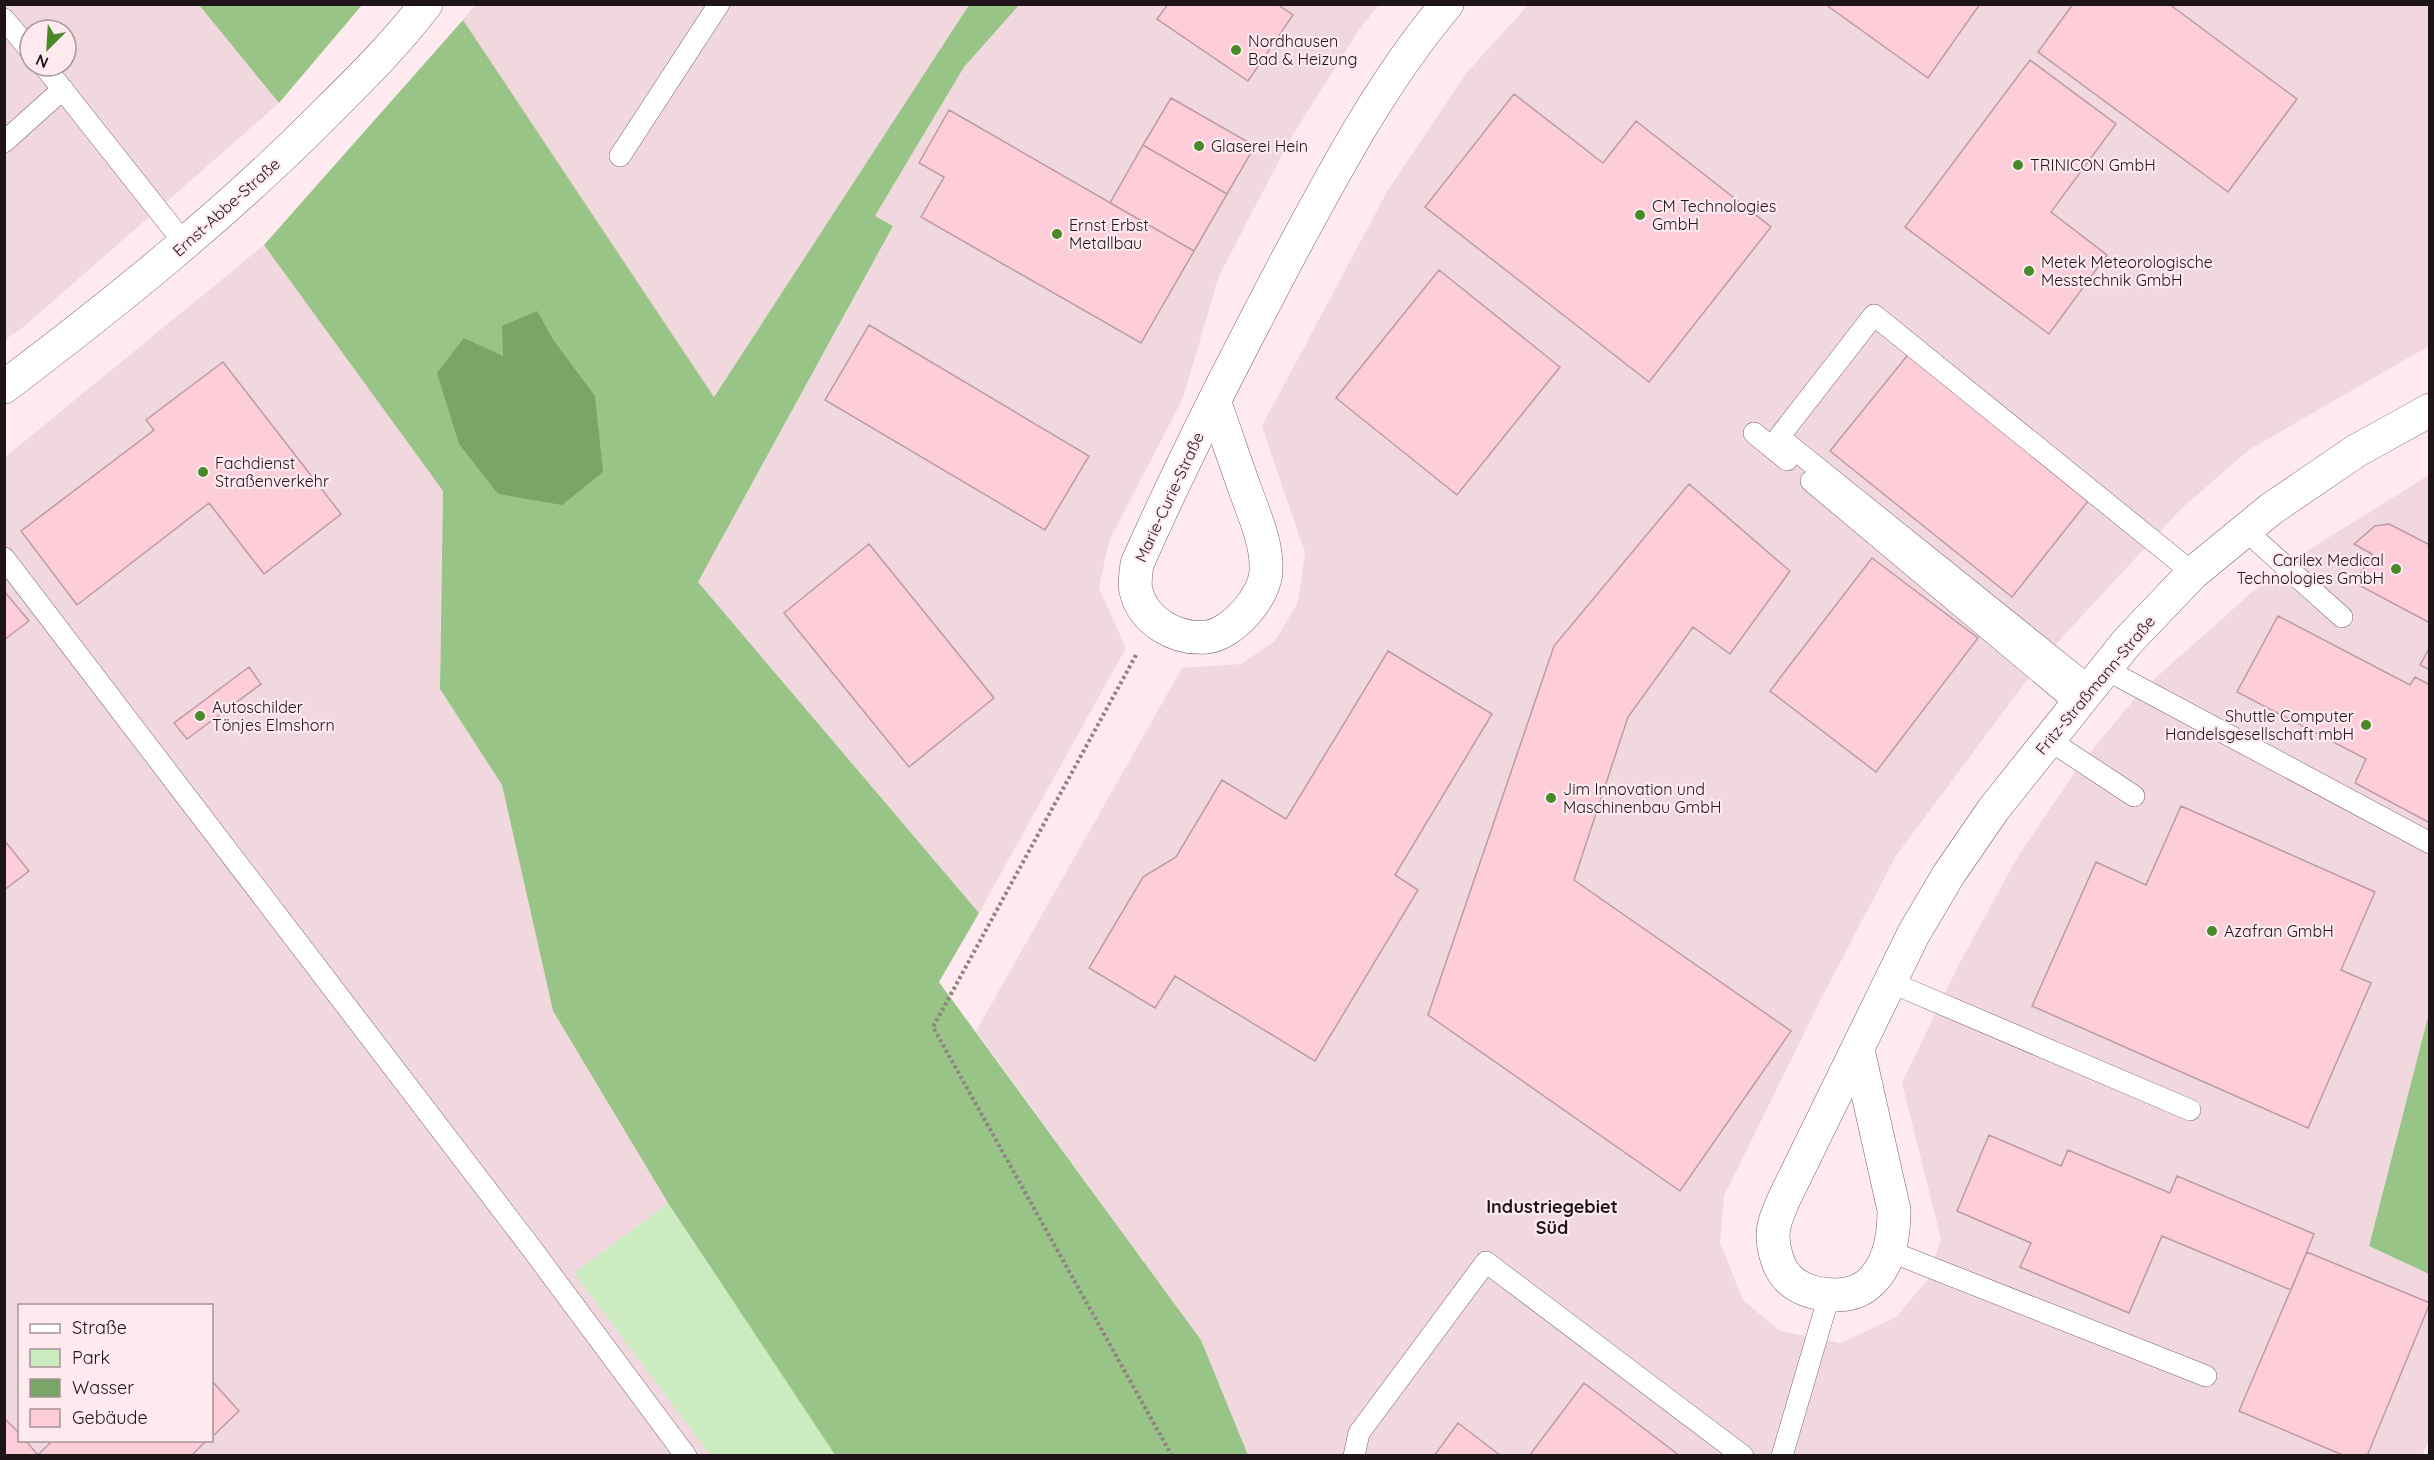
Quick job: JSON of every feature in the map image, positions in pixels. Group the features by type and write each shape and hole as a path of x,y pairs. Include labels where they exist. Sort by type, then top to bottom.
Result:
{"street":[{"name":"Ernst-Abbe-Straße","path":"4,387 185,244 295,144 362,77 426,4"},
{"name":"Marie-Curie-Straße","path":"1214,401 1265,546 1266,573 1256,599 1241,618 1223,631 1207,638 1190,636 1154,622 1142,607 1136,590 1137,564 1214,401 1326,188 1394,74 1447,4"},
{"name":"Fritz-Straßmann-Straße","path":"1858,1050 1894,1210 1894,1231 1881,1269 1866,1286 1854,1292 1829,1296 1801,1287 1788,1278 1774,1250 1773,1234 1784,1199 1890,982 1914,933 1949,874 2091,686 2193,573 2271,508 2356,451 2430,410"}],"lane":[{"path":"620,156 719,4"},
{"path":"4,19 18,36"},
{"path":"54,78 185,244"},
{"path":"4,142 63,89"},
{"path":"2091,686 1779,437 1874,315 2193,573"},
{"path":"1754,433 2091,686 2430,843"},
{"path":"2245,530 2342,617"},
{"path":"4,558 529,1245 686,1455"},
{"path":"2049,740 2134,796"},
{"path":"1890,982 2190,1110"},
{"path":"1889,1251 2206,1376"},
{"path":"1354,1455 1359,1433 1486,1262 1743,1455"},
{"path":"1782,1455 1829,1296"}],"path":[{"path":"1154,622 933,1027 1172,1455"}],"shaded area":[{"path":"476,4 969,5 714,397 463,20"},
{"path":"5,5 199,5 279,103 26,325 5,340"},
{"path":"199,5 362,5 279,103"},
{"path":"969,5 1019,5 964,67 875,216 893,226 698,582 979,913 939,982 1201,1340 1248,1455 835,1455 668,1203 553,1011 502,785 440,689 443,491 264,245 463,20 714,397"},
{"path":"1019,5 1379,5 1359,30 1292,136 1219,276 1183,398 1109,541 1099,588 1126,648 979,913 698,582 893,226 875,216 964,67"},
{"path":"1528,5 2429,5 2429,346 2249,450 2182,508 2045,656 1896,856 1820,1001 1724,1196 1720,1243 1743,1300 1780,1331 1841,1343 1896,1317 1928,1279 1941,1239 1902,1083 1959,964 2018,856 2079,766 2141,691 2278,569 2429,475 2429,1013 2369,1246 2429,1274 2430,1439 2422,1455 1248,1455 1201,1340 976,1031 1182,668 1241,664 1275,641 1298,602 1305,553 1262,426 1388,190 1468,71"},
{"path":"264,245 443,491 440,689 502,785 553,1011 668,1203 574,1273 710,1455 5,1456 5,457"},
{"path":"2429,1013 2430,1274 2369,1246"}],"green space":[{"path":"668,1203 835,1455 710,1455 574,1273"}],"water":[{"path":"537,311 554,341 595,396 603,472 562,505 498,494 459,444 437,373 464,338 503,356 502,326"}],"building":[{"name":"Nordhausen Bad & Heizung","path":"1168,4 1277,4 1293,15 1248,81 1157,19"},
{"path":"1825,4 1980,4 1928,78"},
{"path":"2073,4 2169,4 2297,99 2228,192 2038,52"},
{"path":"2030,60 2116,124 2051,212 2107,255 2049,334 1905,227"},
{"path":"1514,94 1603,163 1636,121 1771,227 1649,382 1425,207"},
{"name":"Glaserei Hein","path":"1171,98 1255,146 1227,194 1143,145"},
{"name":"Ernst Erbst Metallbau","path":"949,110 1194,251 1141,343 921,217 944,177 919,163"},
{"path":"1143,145 1227,194 1194,251 1110,203"},
{"path":"1439,270 1560,367 1457,495 1336,398"},
{"path":"869,325 1089,456 1045,530 825,400"},
{"path":"1911,351 2092,496 2012,597 1830,451"},
{"name":"Fachdienst Straßenverkehr","path":"223,362 341,514 264,574 209,503 77,605 21,531 154,430 146,420"},
{"name":"Jim Innovation und Maschinenbau GmbH","path":"1689,484 1790,571 1730,654 1693,627 1628,717 1574,880 1791,1031 1680,1191 1428,1015 1554,646"},
{"name":"Carilex Medical Technologies GmbH","path":"2389,524 2430,545 2430,623 2355,583 2372,554 2354,544 2375,526"},
{"path":"869,544 994,698 909,767 784,613"},
{"path":"1872,558 1978,638 1876,772 1770,691"},
{"path":"4,591 29,621 4,640"},
{"name":"Shuttle Computer Handelsgesellschaft mbH","path":"2278,616 2410,685 2415,677 2430,685 2430,823 2355,783 2366,759 2237,692"},
{"path":"2430,647 2430,670 2420,665"},
{"path":"1388,651 1492,714 1395,875 1418,890 1315,1061 1175,976 1155,1008 1089,968 1143,877 1176,857 1222,780 1286,819"},
{"path":"249,667 261,684 187,739 174,723"},
{"name":"Azafran GmbH","path":"2181,806 2375,892 2341,970 2371,983 2308,1128 2032,1006 2096,862 2146,885"},
{"path":"4,840 29,871 4,890"},
{"path":"1989,1135 2061,1166 2068,1150 2170,1193 2177,1176 2314,1234 2291,1290 2162,1236 2129,1313 2020,1267 2031,1243 1957,1211"},
{"path":"2307,1252 2430,1303 2367,1456 2345,1456 2239,1411"},
{"path":"213,1382 239,1411 213,1436"},
{"path":"1584,1383 1680,1456 1529,1456"},
{"path":"4,1418 18,1432 18,1442 27,1442 38,1455 51,1442 205,1442 191,1456 4,1456"},
{"path":"1458,1423 1501,1456 1434,1456"}],"place":[{"name":"Nordhausen Bad & Heizung","path":"1236,50"},
{"name":"Glaserei Hein","path":"1199,146"},
{"name":"TRINICON GmbH","path":"2018,165"},
{"name":"CM Technologies GmbH","path":"1640,215"},
{"name":"Ernst Erbst Metallbau","path":"1057,234"},
{"name":"Metek Meteorologische Messtechnik GmbH","path":"2029,271"},
{"name":"Fachdienst Straßenverkehr","path":"203,472"},
{"name":"Carilex Medical Technologies GmbH","path":"2396,569"},
{"name":"Autoschilder Tönjes Elmshorn","path":"200,716"},
{"name":"Shuttle Computer Handelsgesellschaft mbH","path":"2366,725"},
{"name":"Jim Innovation und Maschinenbau GmbH","path":"1551,798"},
{"name":"Azafran GmbH","path":"2212,931"}],"district":[{"name":"Industriegebiet Süd","path":"1552,1217"}]}
